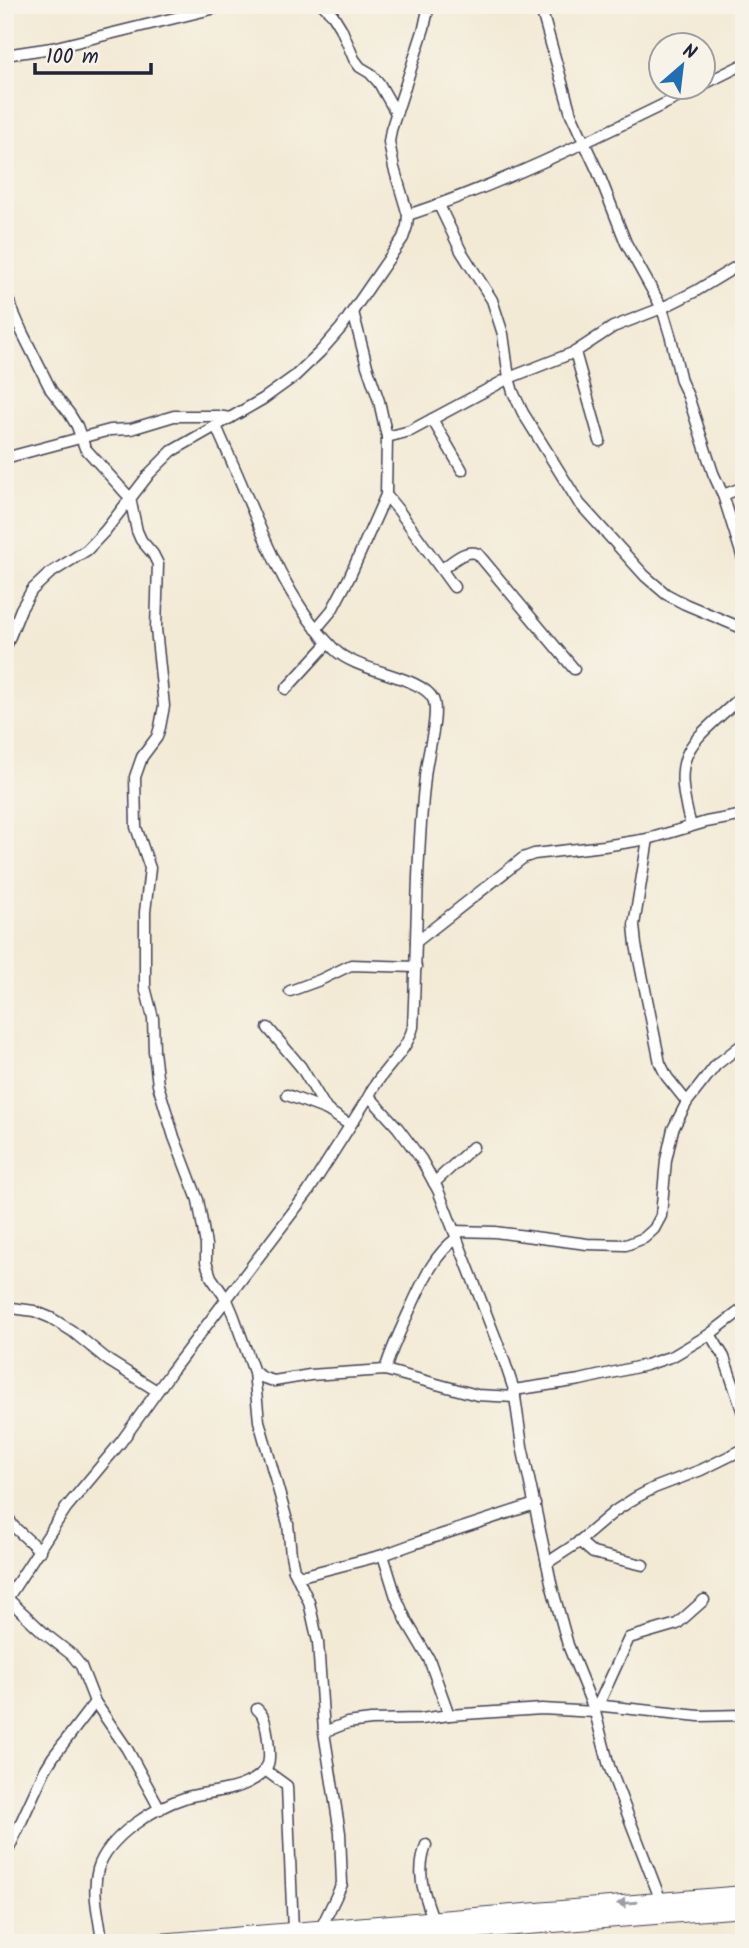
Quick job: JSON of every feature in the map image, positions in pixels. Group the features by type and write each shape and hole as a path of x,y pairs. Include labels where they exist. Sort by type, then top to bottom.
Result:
{"highway":[{"path":"147,1943 744,1894"},
{"path":"312,1943 492,1936 744,1909"}],"street":[{"path":"5,55 52,48 228,5"},
{"path":"5,649 32,590 49,574 87,550 150,473 172,451 295,376 320,352 354,312 403,238 408,215 389,142 429,5"},
{"path":"540,5 571,114 583,145 598,172 626,243 662,308 681,381 723,495 744,562"},
{"path":"323,6 341,28 354,59 379,83 396,113"},
{"path":"718,77 744,64"},
{"path":"408,215 439,205 583,145 669,102"},
{"path":"439,205 461,251 492,300 503,334 509,378 523,413 579,503 645,576 666,594 744,629"},
{"path":"387,437 410,431 509,378 575,352 613,327 662,308 744,262"},
{"path":"5,293 51,390 77,426 85,448 130,498 137,531 158,564 156,629 164,706 157,737 142,757 135,777 136,827 150,868 145,912 145,987 153,1018 158,1085 198,1200 206,1245 206,1262 211,1277 227,1300 254,1372 259,1421 288,1524 290,1555 309,1602 318,1642 324,1732 340,1833 342,1884 321,1928"},
{"path":"316,629 332,610 349,578 386,495 387,437 354,312"},
{"path":"575,352 600,441"},
{"path":"5,458 110,430 131,429 174,416 230,418"},
{"path":"432,419 462,470"},
{"path":"160,1809 127,1749 95,1702 81,1666 72,1655 6,1601 66,1508 121,1442 309,1192 369,1096 373,1085 410,1039 413,1027 417,896 425,776 435,706 432,696 423,688 358,665 337,653 304,615 284,582 262,536 216,426"},
{"path":"723,495 744,487"},
{"path":"386,495 454,587"},
{"path":"442,569 468,552 478,554 573,669"},
{"path":"286,689 328,643"},
{"path":"691,826 684,800 682,777 684,760 690,745 744,694"},
{"path":"416,942 523,858 534,854 648,839 691,826 744,815"},
{"path":"648,839 635,911 636,945 660,1063 667,1077 687,1102"},
{"path":"290,991 351,965 416,967"},
{"path":"268,1028 301,1067 327,1110"},
{"path":"385,1370 393,1345 430,1266 455,1234 495,1231 626,1245 643,1238 654,1229 661,1216 666,1160 673,1129 687,1102 716,1065 744,1043"},
{"path":"286,1096 327,1110 350,1125"},
{"path":"369,1096 398,1128 421,1159 434,1183 499,1345 514,1393 522,1446 568,1646 595,1708 609,1766 661,1901"},
{"path":"434,1183 473,1147"},
{"path":"5,1307 34,1311 51,1318 109,1361 158,1391"},
{"path":"254,1372 274,1381 310,1375 385,1370 477,1395 514,1393 646,1365 673,1356 710,1334 744,1308"},
{"path":"710,1334 724,1357 744,1416"},
{"path":"257,1398 274,1381"},
{"path":"547,1563 635,1498 701,1471 744,1449"},
{"path":"294,1570 299,1575 305,1575 383,1555 535,1504"},
{"path":"5,1512 13,1526 40,1551"},
{"path":"579,1541 593,1553 643,1565"},
{"path":"383,1555 396,1597 429,1660 449,1715"},
{"path":"595,1708 629,1638 677,1624 704,1600"},
{"path":"5,1857 45,1770 95,1702"},
{"path":"324,1732 347,1723 371,1720 421,1719 542,1709 595,1708 699,1716 744,1715"},
{"path":"102,1943 94,1896 99,1867 105,1854 123,1833 160,1809 186,1798 249,1782 265,1770 269,1762 269,1751 264,1718 257,1709"},
{"path":"265,1770 287,1786 293,1931"},
{"path":"426,1845 420,1872 433,1919"}]}
